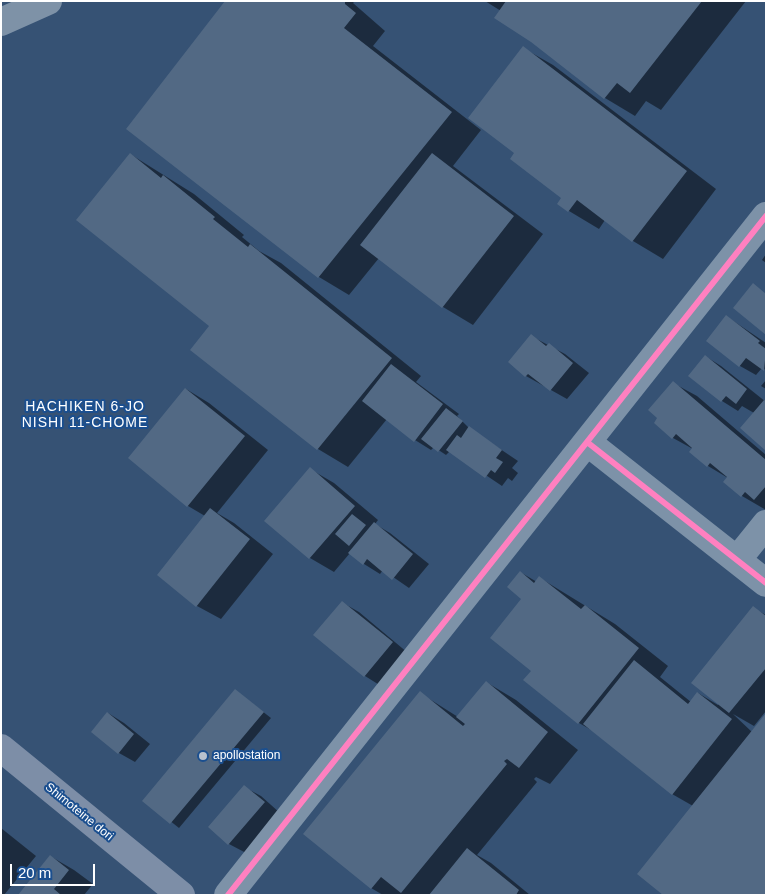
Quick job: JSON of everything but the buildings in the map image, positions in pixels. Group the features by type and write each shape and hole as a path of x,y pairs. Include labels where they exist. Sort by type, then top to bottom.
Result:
{"highway":[{"path":"1,22 48,1"}],"main road":[{"name":"Shimoteine dori","path":"1,748 181,895"}],"street":[{"path":"228,895 766,216"},
{"path":"587,442 766,583"},
{"path":"737,560 766,524"}],"cycle path":[{"path":"228,895 766,216"},
{"path":"587,442 766,583"}],"place":[{"name":"apollostation","path":"203,756"}],"district":[{"name":"HACHIKEN 6-JO NISHI 11-CHOME","path":"85,416"}]}
